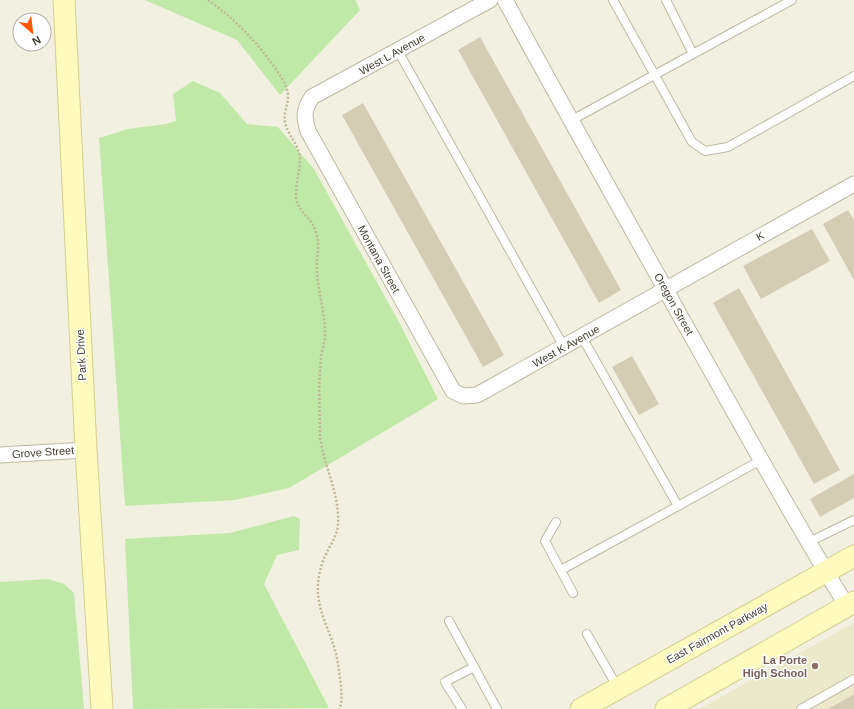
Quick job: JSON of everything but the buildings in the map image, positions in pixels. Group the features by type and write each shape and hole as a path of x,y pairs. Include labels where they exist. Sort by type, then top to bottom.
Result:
{"street":[{"name":"Park Drive","path":"64,0 86,450 102,709"},
{"name":"West L Avenue","path":"304,116 307,105 312,97 490,0"},
{"name":"Oregon Street","path":"505,0 570,121 761,460 826,572 851,607"},
{"name":"Montana Street","path":"304,116 308,132 453,391 463,396"},
{"name":"K","path":"666,289 854,184"},
{"name":"West K Avenue","path":"463,396 477,395 666,289"},
{"name":"Grove Street","path":"0,455 86,450"},
{"name":"East Fairmont Parkway","path":"593,706 618,688 854,556"},
{"path":"666,709 851,607"}],"lane":[{"path":"613,0 692,142 705,151 728,147 854,76"},
{"path":"666,0 693,54"},
{"path":"570,121 792,0"},
{"path":"398,51 564,347"},
{"path":"582,337 678,506"},
{"path":"561,570 761,460"},
{"path":"809,542 854,520"},
{"path":"556,522 545,541 573,593"},
{"path":"449,621 497,709"},
{"path":"587,634 618,688"},
{"path":"462,709 445,682 474,667"},
{"path":"801,709 854,679"}],"path":[{"path":"208,0 221,9 243,30 268,57 283,80 288,91 285,111 285,125 300,158 296,186 296,199 306,217 312,224 318,242 318,285 325,320 326,336 321,358 320,437 321,447 335,492 339,511 336,535 322,564 318,579 318,593 320,607 338,660 342,698 339,709"}],"shaded area":[{"name":"La Porte High School","path":"854,623 854,709 699,709"}],"green space":[{"path":"145,0 355,0 360,10 280,95 237,40"},
{"path":"193,81 220,93 247,124 278,127 314,169 399,322 438,399 289,488 235,500 125,506 99,138 128,129 166,124 176,121 173,94"},
{"path":"294,516 300,519 299,550 277,555 264,584 329,708 133,709 125,539 230,533"},
{"path":"48,579 64,584 74,593 84,709 0,709 0,582"}],"place":[{"name":"La Porte High School","path":"815,666"}]}
